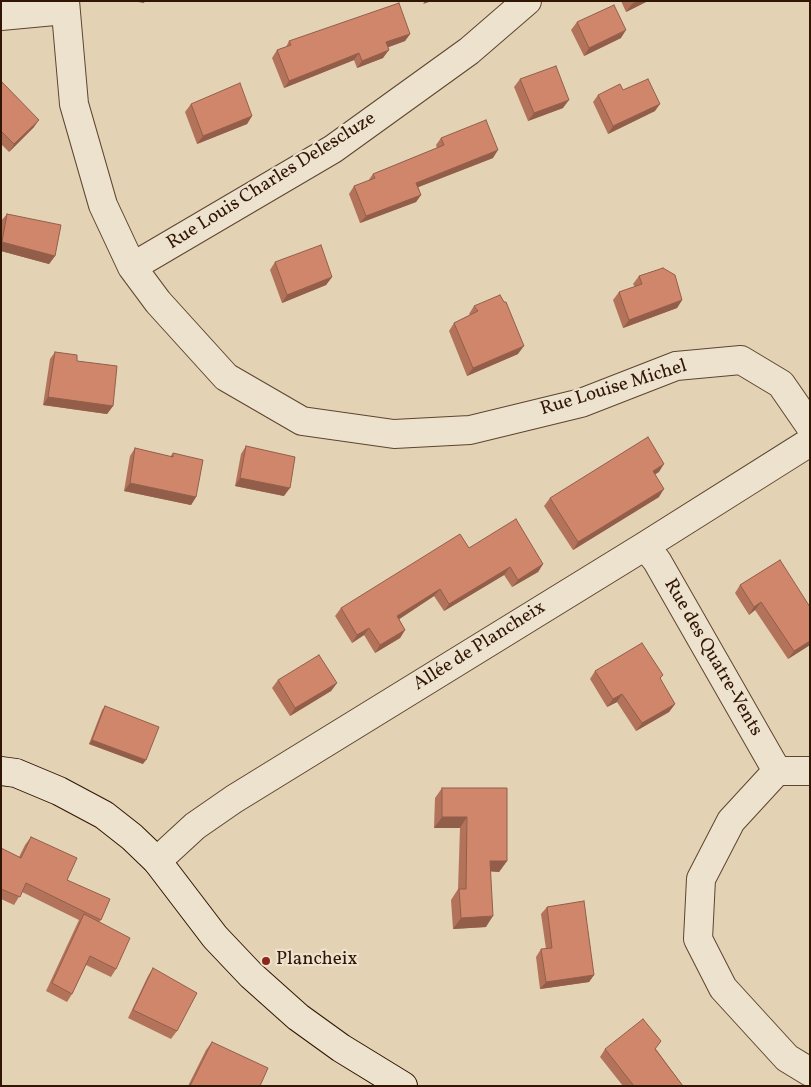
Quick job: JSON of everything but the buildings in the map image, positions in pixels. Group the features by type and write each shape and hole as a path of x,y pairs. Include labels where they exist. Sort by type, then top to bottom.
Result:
{"street":[{"name":"Rue Louis Charles Delescluze","path":"132,267 333,149 469,51 527,1"},
{"name":"Rue Louise Michel","path":"65,6 74,104 103,205 132,267 158,302 226,377 302,421 394,434 470,430 581,403 676,366 741,360 781,384 810,426"},
{"path":"1,16 65,6"},
{"name":"Allée de Plancheix","path":"157,861 195,826 234,799 810,442"},
{"name":"Rue des Quatre-Vents","path":"645,546 656,561 777,771"},
{"path":"1,771 16,773 59,791 104,815 132,837 157,861 216,937 252,975 298,1017 341,1048 403,1086"},
{"path":"810,771 777,771 731,821 701,879 698,939 723,988 787,1058 810,1072"}],"place":[{"name":"Plancheix","path":"266,961"}]}
